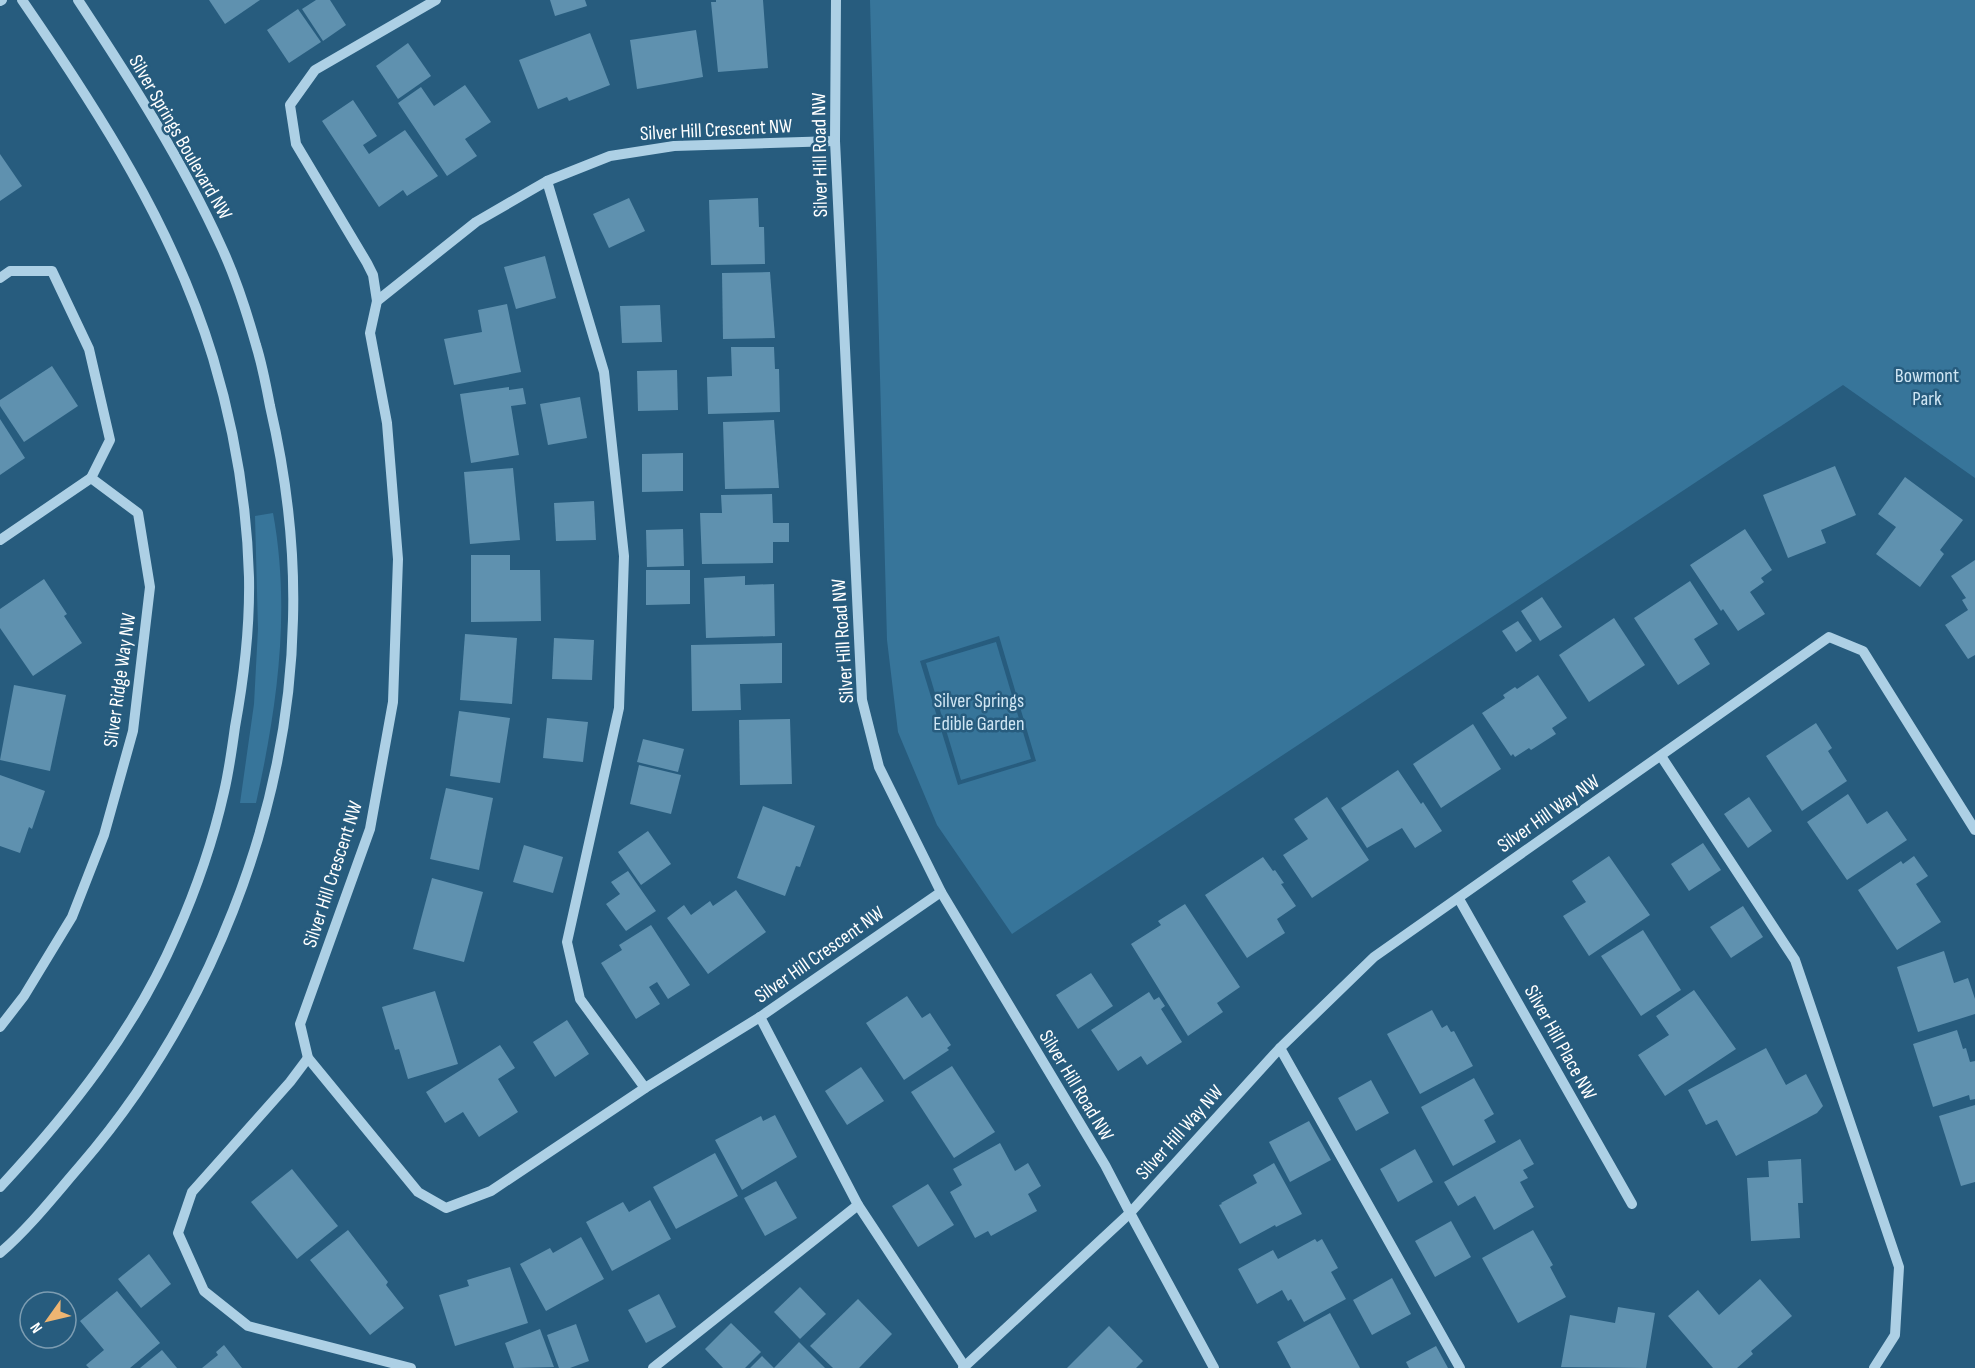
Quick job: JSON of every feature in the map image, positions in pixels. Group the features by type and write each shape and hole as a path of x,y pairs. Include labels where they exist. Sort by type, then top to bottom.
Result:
{"street":[{"path":"0,1187 75,1102 109,1054 148,990 175,937 200,874 224,793 245,672 249,578 241,488 230,425 213,357 186,283 159,221 120,148 22,0"},
{"name":"Silver Springs Boulevard NW","path":"0,1253 20,1236 105,1137 144,1083 182,1021 224,936 258,837 278,754 290,669 293,618 290,525 282,459 257,346 223,250 181,165 78,0"},
{"path":"377,301 373,275 367,263 296,144 290,105 315,70 436,0"},
{"name":"Silver Hill Road NW","path":"836,0 835,141 862,700 879,767 940,892 1105,1165 1130,1213"},
{"name":"Silver Hill Crescent NW","path":"835,141 674,146 610,156 547,180 476,222 377,301 370,333 387,423 398,559 393,702 370,829 300,1024 308,1058 417,1192 446,1208 491,1191 645,1088 760,1017 940,892"},
{"path":"547,180 604,372 624,556 619,708 567,942 580,999 645,1088"},
{"path":"0,278 10,271 52,271 89,349 110,440 91,478 0,540"},
{"name":"Silver Ridge Way NW","path":"0,1027 24,996 72,917 104,835 133,731 150,587 138,513 91,478"},
{"name":"Silver Hill Way NW","path":"964,1367 1130,1213 1280,1048 1374,957 1829,637 1863,651 1975,830"},
{"path":"1661,756 1795,960 1899,1267 1895,1335 1875,1368"},
{"name":"Silver Hill Place NW","path":"1459,899 1632,1203"},
{"path":"760,1017 858,1205 964,1367"},
{"path":"1280,1048 1460,1368"},
{"path":"308,1058 290,1082 192,1192 178,1233 204,1291 248,1326 411,1368"},
{"path":"653,1368 858,1205"},
{"path":"1130,1213 1214,1368"}],"green space":[{"name":"Bowmont Park","path":"870,0 1975,0 1975,478 1843,385 1012,934 937,825 898,732 887,640","holes":["999,636 1036,761 958,785 920,661"]},
{"path":"273,513 281,586 281,623 275,695 256,803 240,803 254,704 258,629 255,516"},
{"name":"Silver Springs Edible Garden","path":"996,642 1031,759 961,780 926,663"}],"building":[{"path":"209,0 260,0 225,24"},
{"path":"316,0 330,0 346,25 323,41 302,9"},
{"path":"550,0 585,0 587,6 555,16"},
{"path":"716,0 763,0 768,68 718,72 711,2 716,2"},
{"path":"298,9 321,42 289,63 267,30"},
{"path":"696,30 703,77 637,89 630,40"},
{"path":"590,33 610,85 569,101 567,97 538,109 519,60"},
{"path":"408,43 431,76 398,99 376,66"},
{"path":"465,85 491,122 465,139 477,156 447,176 398,103 421,87 434,106"},
{"path":"353,100 377,136 363,145 369,154 405,130 438,176 407,196 403,190 379,207 322,121"},
{"path":"0,154 22,186 0,201"},
{"path":"629,198 645,231 609,248 593,214"},
{"path":"758,198 759,227 764,227 765,264 711,265 709,200"},
{"path":"545,256 556,298 516,309 504,267"},
{"path":"770,272 775,338 723,339 722,273"},
{"path":"507,304 521,372 454,385 444,339 482,332 478,310"},
{"path":"660,305 662,342 622,343 620,306"},
{"path":"731,347 774,347 775,369 779,369 780,412 708,414 707,377 732,376"},
{"path":"52,366 78,406 24,442 0,406 0,400"},
{"path":"677,370 678,410 638,411 637,371"},
{"path":"509,387 509,390 523,388 526,404 511,406 519,455 471,463 460,394"},
{"path":"580,397 587,438 548,445 540,404"},
{"path":"0,419 25,458 0,475"},
{"path":"774,420 779,488 725,489 723,422"},
{"path":"683,453 683,491 642,492 642,454"},
{"path":"1835,466 1856,515 1821,530 1826,543 1788,558 1763,495"},
{"path":"513,468 520,540 470,544 464,472"},
{"path":"1905,477 1963,520 1940,550 1944,554 1920,587 1876,554 1896,527 1878,514"},
{"path":"772,494 773,523 789,523 789,542 773,542 773,563 702,564 700,513 722,513 721,495"},
{"path":"594,501 596,540 556,541 554,503"},
{"path":"683,529 684,566 647,567 646,530"},
{"path":"1745,529 1772,570 1761,578 1764,582 1750,592 1765,614 1738,631 1723,609 1721,611 1690,565"},
{"path":"471,555 510,555 510,570 540,570 541,621 471,622"},
{"path":"1975,560 1975,655 1968,659 1945,625 1968,610 1962,600 1966,598 1951,576"},
{"path":"646,570 690,570 690,604 646,605"},
{"path":"745,576 745,585 774,584 775,636 706,638 704,578"},
{"path":"44,579 67,614 64,616 82,643 33,676 0,628 0,609"},
{"path":"1690,581 1718,624 1694,639 1710,664 1678,685 1634,618"},
{"path":"1542,597 1562,627 1540,641 1521,611"},
{"path":"1614,618 1645,665 1589,702 1559,655"},
{"path":"1518,621 1532,641 1516,652 1502,631"},
{"path":"465,634 517,638 512,704 460,700"},
{"path":"554,638 594,640 592,680 552,679"},
{"path":"782,643 782,683 740,684 741,710 692,711 691,645"},
{"path":"1538,675 1567,718 1552,728 1556,734 1531,750 1529,748 1515,757 1513,754 1511,756 1482,713 1505,698 1503,695"},
{"path":"14,685 66,695 50,771 0,760"},
{"path":"459,711 510,718 500,783 450,776"},
{"path":"547,718 588,722 583,762 543,758"},
{"path":"790,719 792,784 740,785 739,720"},
{"path":"1816,723 1832,748 1828,751 1847,781 1802,811 1766,756"},
{"path":"1473,724 1501,769 1441,808 1413,764"},
{"path":"643,739 684,749 678,772 637,762"},
{"path":"639,765 681,775 671,814 630,804"},
{"path":"1398,770 1442,831 1415,848 1402,828 1367,848 1341,808"},
{"path":"0,775 45,791 32,829 29,827 20,853 0,846"},
{"path":"446,788 493,798 479,870 430,859"},
{"path":"1848,794 1867,824 1887,811 1907,840 1847,880 1807,822"},
{"path":"1327,797 1369,860 1312,898 1283,855 1308,839 1294,819"},
{"path":"1749,797 1772,831 1748,848 1724,814"},
{"path":"763,806 815,826 800,867 796,866 785,896 737,878"},
{"path":"648,831 671,864 641,885 618,852"},
{"path":"1703,843 1721,870 1689,891 1671,864"},
{"path":"524,845 563,857 553,893 513,882"},
{"path":"1609,856 1650,915 1589,956 1563,916 1586,902 1572,881"},
{"path":"1914,856 1928,876 1916,884 1941,922 1897,950 1858,890 1901,861 1903,864"},
{"path":"1263,857 1284,883 1281,884 1296,906 1277,919 1285,933 1247,958 1205,895"},
{"path":"628,871 656,911 626,931 606,904 620,894 611,882"},
{"path":"432,878 483,892 464,962 413,949"},
{"path":"736,890 766,932 708,974 667,918 684,905 691,915 710,901 713,906"},
{"path":"1185,904 1240,987 1217,1003 1223,1012 1188,1036 1131,944 1161,925 1158,921"},
{"path":"1743,906 1763,937 1731,958 1710,927"},
{"path":"651,925 690,985 668,999 657,982 649,987 660,1004 636,1019 601,963 622,950 619,945"},
{"path":"1643,930 1681,990 1641,1016 1601,956"},
{"path":"1944,951 1954,983 1968,978 1975,999 1975,1014 1918,1032 1897,967"},
{"path":"1091,973 1113,1006 1078,1029 1056,995"},
{"path":"1694,990 1736,1049 1665,1096 1638,1055 1669,1035 1656,1016"},
{"path":"435,991 458,1064 408,1079 399,1049 395,1050 382,1007"},
{"path":"1149,992 1154,1000 1159,997 1165,1006 1161,1009 1182,1042 1147,1065 1141,1056 1118,1071 1091,1030"},
{"path":"907,996 922,1018 930,1013 951,1045 947,1048 949,1050 904,1080 866,1023"},
{"path":"1432,1010 1442,1028 1447,1025 1451,1032 1454,1031 1473,1066 1420,1094 1387,1034"},
{"path":"567,1020 589,1054 555,1077 533,1042"},
{"path":"1957,1030 1970,1062 1975,1061 1975,1099 1970,1100 1969,1095 1933,1107 1913,1044"},
{"path":"500,1045 515,1068 498,1079 518,1112 479,1137 463,1112 445,1123 426,1092"},
{"path":"1766,1048 1786,1085 1806,1074 1823,1106 1817,1113 1736,1156 1717,1120 1706,1125 1688,1090"},
{"path":"952,1066 995,1132 954,1158 911,1092"},
{"path":"861,1067 884,1101 847,1125 825,1091"},
{"path":"1474,1078 1494,1114 1484,1120 1496,1142 1453,1166 1421,1107"},
{"path":"1371,1080 1389,1113 1356,1131 1338,1098"},
{"path":"1975,1105 1975,1182 1961,1186 1939,1116"},
{"path":"775,1115 797,1157 742,1190 715,1140 761,1116 763,1121"},
{"path":"1309,1121 1331,1160 1290,1182 1269,1142"},
{"path":"1520,1139 1534,1164 1523,1170 1528,1178 1520,1182 1534,1207 1494,1230 1475,1196 1458,1206 1444,1182"},
{"path":"1000,1143 1015,1171 1028,1163 1041,1186 1028,1194 1037,1211 991,1236 988,1231 975,1238 950,1192 962,1185 953,1169"},
{"path":"1415,1149 1433,1182 1398,1202 1380,1169"},
{"path":"715,1153 738,1196 676,1229 653,1187"},
{"path":"1801,1159 1803,1203 1798,1203 1800,1238 1751,1241 1747,1178 1769,1177 1768,1161"},
{"path":"1274,1163 1302,1214 1276,1227 1275,1225 1240,1244 1219,1205 1257,1183 1253,1175"},
{"path":"292,1169 338,1226 297,1259 251,1202"},
{"path":"776,1181 797,1218 765,1236 744,1198"},
{"path":"928,1184 954,1225 918,1247 892,1206"},
{"path":"650,1200 671,1239 612,1271 586,1222 623,1202 629,1212"},
{"path":"1451,1221 1471,1257 1435,1277 1415,1241"},
{"path":"348,1230 388,1282 386,1285 404,1308 370,1335 310,1260"},
{"path":"1533,1230 1553,1265 1550,1267 1566,1297 1518,1323 1482,1258"},
{"path":"581,1237 604,1279 546,1311 520,1264 550,1248 553,1253"},
{"path":"1315,1239 1317,1242 1322,1239 1338,1268 1331,1272 1346,1299 1304,1322 1291,1299 1288,1301 1282,1290 1257,1304 1238,1269 1273,1250 1278,1259"},
{"path":"149,1254 171,1284 141,1308 118,1279"},
{"path":"510,1267 528,1323 455,1346 439,1295 469,1286 467,1280"},
{"path":"1392,1278 1411,1314 1372,1335 1353,1300"},
{"path":"1760,1279 1792,1316 1751,1351 1753,1354 1737,1368 1713,1368 1668,1316 1698,1290 1719,1315"},
{"path":"800,1287 826,1314 800,1339 774,1312"},
{"path":"117,1291 160,1343 130,1368 89,1368 86,1365 104,1350 80,1321"},
{"path":"659,1294 676,1327 646,1343 628,1310"},
{"path":"858,1299 892,1334 859,1368 833,1368 810,1346"},
{"path":"1618,1307 1655,1313 1646,1368 1561,1367 1570,1315 1615,1323"},
{"path":"1330,1313 1360,1368 1291,1368 1277,1342"},
{"path":"731,1323 761,1352 745,1368 723,1368 705,1349"},
{"path":"576,1324 589,1361 570,1368 559,1368 547,1335"},
{"path":"1109,1326 1143,1361 1136,1368 1067,1368"},
{"path":"540,1329 554,1367 514,1368 505,1343"},
{"path":"799,1342 825,1368 774,1368"},
{"path":"224,1345 242,1368 202,1368 218,1355 216,1352"},
{"path":"1436,1346 1448,1368 1409,1368 1406,1362"},
{"path":"162,1350 177,1368 140,1368"},
{"path":"762,1356 774,1368 750,1368"}]}
